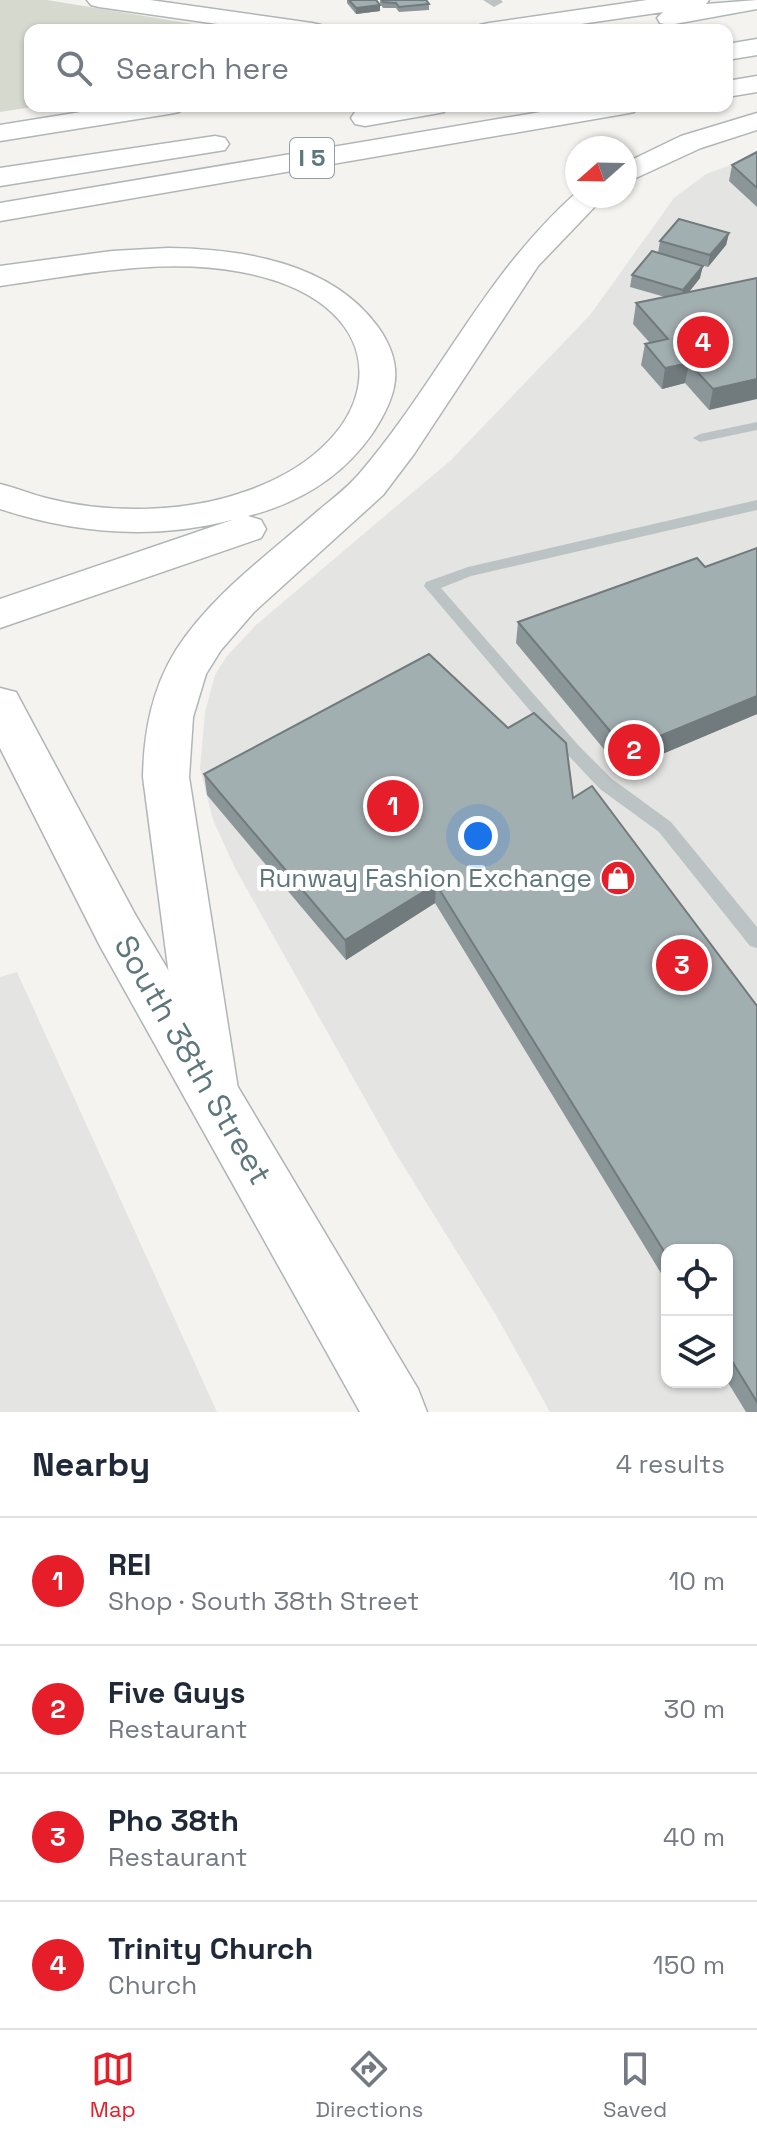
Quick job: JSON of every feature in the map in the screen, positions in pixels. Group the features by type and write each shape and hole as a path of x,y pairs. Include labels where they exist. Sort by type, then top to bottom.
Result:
{"main road":[{"path":"99,0 269,24"},
{"path":"531,24 697,0"},
{"path":"639,24 757,2"},
{"path":"733,51 757,47"},
{"path":"733,88 757,84"},
{"path":"0,131 131,112"},
{"name":"I 5","path":"336,123 399,112"},
{"name":"I 5","path":"0,212 589,112"},
{"path":"637,168 691,142 757,121"},
{"path":"0,177 241,140"},
{"path":"211,1089 169,811 166,742 171,712 184,676 206,640 254,590 373,483 402,444 472,335 518,273 576,208"},
{"path":"0,276 187,257 254,265 322,292 349,313 371,339 381,367 376,395 360,430 340,452 303,478 259,500 166,521 112,522 71,518 27,508 0,496"},
{"path":"0,614 301,510 354,481 402,444"},
{"name":"South 38th Street","path":"0,704 118,931 395,1412"}],"lane":[{"path":"700,438 757,426"},
{"path":"757,505 468,572 431,586 572,749 606,784 665,827 757,940"}],"shaded area":[{"path":"0,0 47,0 193,24 24,24 24,108 0,112"},
{"path":"757,155 757,1412 550,1412 496,1315 395,1152 235,868 213,820 200,769 205,712 215,675 227,656 256,625 451,460 590,315 674,198 706,174"},
{"path":"17,972 217,1412 0,1412 0,977"}],"building":[{"path":"349,0 376,0 380,5 356,8"},
{"path":"382,0 426,0 429,4 399,7 396,3"},
{"path":"757,152 757,188 732,165"},
{"path":"679,219 729,233 710,255 660,241"},
{"path":"652,251 703,266 683,290 632,275"},
{"path":"757,278 757,379 713,389 689,363 665,368 645,344 668,339 636,303"},
{"path":"757,548 757,696 626,750 518,622 697,558 705,567"},
{"path":"429,654 508,728 534,713 566,743 573,798 592,786 757,1006 757,1402 733,1363 733,1244 661,1246 436,884 345,940 204,774"}],"place":[{"name":"Trinity Church","path":"703,342"},
{"name":"Five Guys","path":"634,750"},
{"name":"REI","path":"393,806"},
{"name":"Runway Fashion Exchange","path":"618,878"},
{"name":"Pho 38th","path":"682,965"}]}
